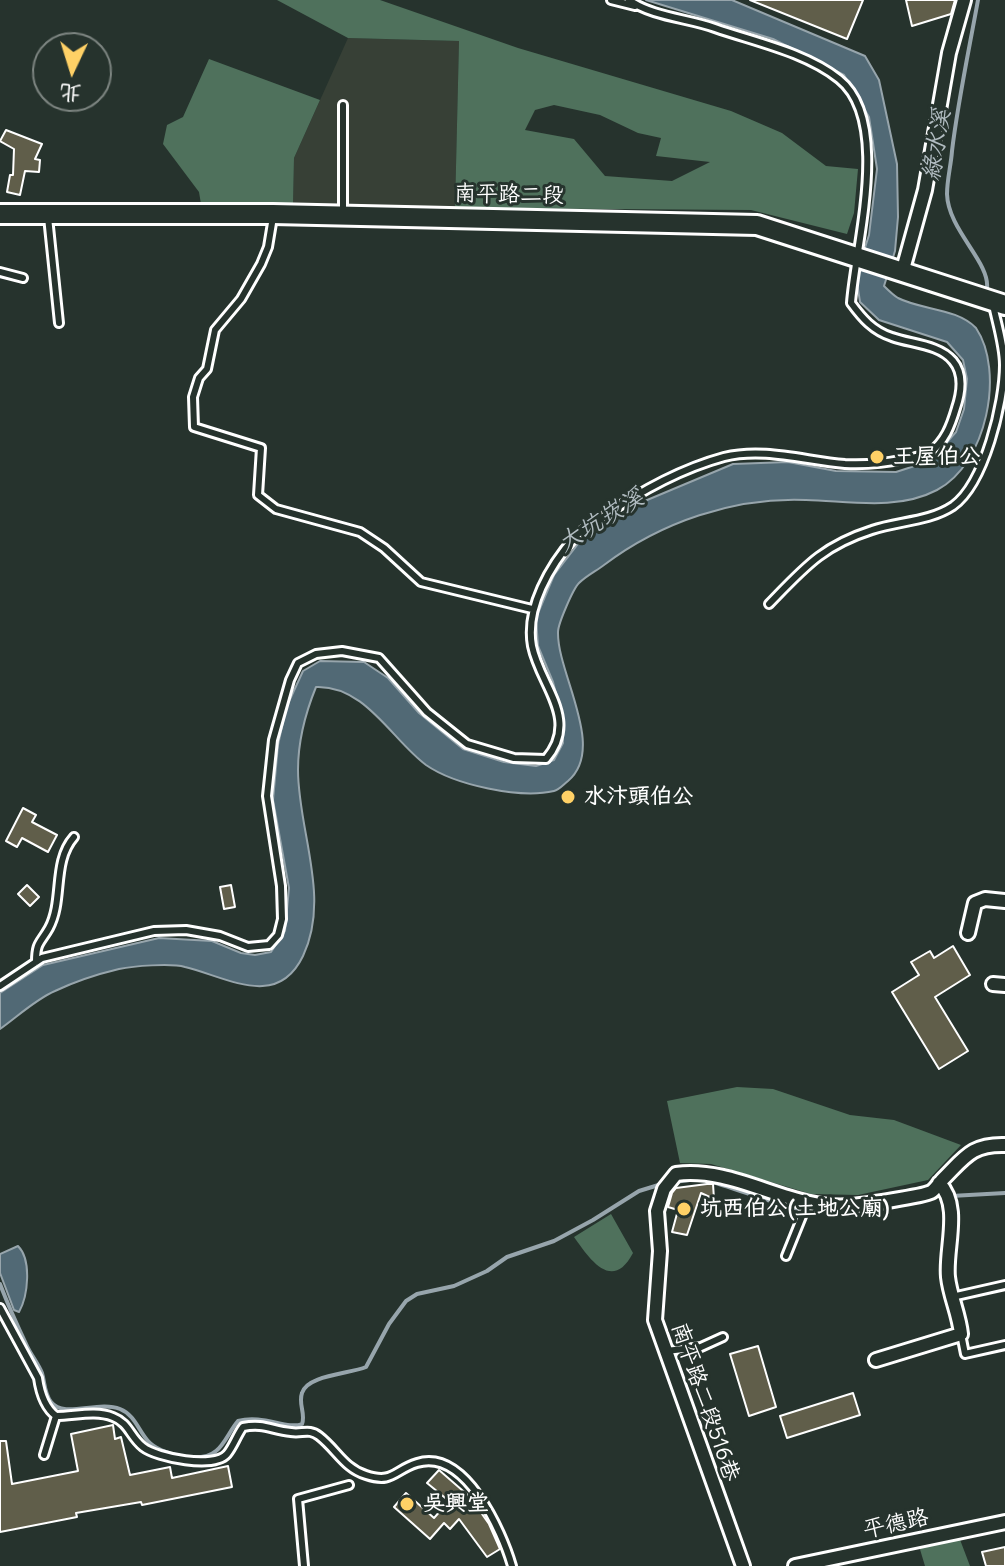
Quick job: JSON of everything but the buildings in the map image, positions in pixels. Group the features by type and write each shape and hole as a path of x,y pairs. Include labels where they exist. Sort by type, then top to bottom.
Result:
{"street":[{"path":"898,271 925,190 949,53 964,0"},
{"name":"南平路二段","path":"0,214 273,214 757,225 999,303"},
{"path":"968,933 975,903 985,899 1005,901"},
{"name":"南平路二段516巷","path":"743,1566 655,1320 660,1251 657,1211 668,1184 676,1174 716,1174 808,1202 849,1206 932,1192 942,1186 974,1149 987,1144 1005,1145"},
{"path":"876,1360 961,1334 947,1276 950,1207 942,1186"},
{"name":"平德路","path":"795,1566 1005,1522"}],"lane":[{"path":"0,986 42,958 154,931 186,930 220,936 248,947 269,945 278,935 282,919 281,886 267,796 273,740 298,663 316,654 342,651 379,658 427,712 467,744 514,758 546,759 556,747 560,726 557,706 532,647 532,609 551,572 576,535 669,478 726,457 763,455 805,457 844,464 883,464 928,454 948,434 961,381 953,361 932,347 890,337 864,322 851,303 864,228 867,174 865,140 858,106 841,81 808,61 706,25 611,0"},
{"path":"629,0 639,7"},
{"path":"343,105 343,216"},
{"path":"47,214 59,323"},
{"path":"273,214 268,247 261,264 241,299 215,330 207,369 199,378 193,397 194,427 261,448 258,495 276,509 360,532 384,548 421,582 532,609"},
{"path":"0,272 23,278"},
{"path":"769,604 816,556 835,545 872,530 924,519 955,505 977,475 996,428 1004,364 999,303"},
{"path":"36,962 40,938 49,928 53,915 66,847 74,837"},
{"path":"786,1256 808,1202"},
{"path":"952,1297 1005,1285"},
{"path":"0,1308 38,1378 48,1410 56,1416 86,1413 109,1415 122,1421 143,1447 155,1453 202,1462 215,1462 226,1455 243,1427 264,1424 286,1432 316,1433 345,1464 383,1479 417,1463 436,1461 453,1469 487,1506 505,1542 512,1566"},
{"path":"961,1334 965,1354 1005,1345"},
{"path":"666,1351 701,1347 723,1337"},
{"path":"44,1455 56,1416"},
{"path":"304,1566 298,1499 349,1485"}],"shaded area":[{"path":"348,38 459,41 455,208 293,204 294,158"}],"green space":[{"path":"277,0 380,0 518,48 731,111 782,133 826,166 858,169 854,213 847,234 751,210 455,208 459,41 348,38","holes":["554,105 600,115 638,133 661,138 656,156 710,162 672,181 605,176 574,139 525,130 535,110"]},
{"path":"209,59 320,100 294,158 293,204 201,204 199,192 163,144 167,125 183,117"},
{"path":"737,1087 773,1089 850,1115 894,1120 961,1145 928,1180 858,1195 811,1194 711,1164 680,1163 667,1101"},
{"path":"611,1214 633,1253 625,1265 609,1271 594,1262 574,1237"},
{"path":"959,1537 970,1566 925,1566 919,1546"}],"water":[{"path":"646,0 732,0 865,56 879,80 897,164 895,251 884,286 907,302 968,321 976,328 985,346 990,391 979,439 968,460 954,477 937,490 906,501 779,500 699,515 649,536 582,580 570,599 558,632 582,730 583,750 579,767 556,790 506,792 453,779 426,765 363,704 333,689 316,687 303,727 298,770 314,887 314,911 311,934 303,956 292,972 280,982 250,986 179,966 119,969 48,994 0,1029 0,993 43,965 159,938 212,941 241,953 255,955 271,952 285,931 289,888 273,800 278,745 286,708 303,671 320,661 364,662 388,678 419,713 463,749 504,762 536,766 554,760 563,743 562,716 553,682 538,646 536,618 554,575 581,540 640,503 733,464 788,462 836,471 896,472 930,461 956,432 964,409 967,379 963,360 947,342 879,320 860,302 856,276 869,235 877,169 869,117 844,75 773,39"},
{"path":"18,1246 27,1269 25,1297 19,1312 14,1310 0,1273 0,1254"}],"waterway":[{"name":"綠水溪","path":"978,0 957,113 947,194 954,220 982,267 987,288"},
{"path":"674,1182 697,1179"},
{"path":"705,1180 791,1207 809,1211 844,1211"},
{"path":"0,1284 42,1373 51,1402 64,1409 102,1406 120,1409 129,1415 154,1446 171,1454 201,1457 216,1451 238,1421 256,1419 302,1424 301,1397 305,1387 320,1379 366,1367 389,1324 406,1301 417,1294 454,1286 487,1271 507,1257 554,1241 639,1191 665,1183"},
{"path":"951,1196 1005,1193"}],"place":[{"name":"王屋伯公","path":"877,457"},
{"name":"水汴頭伯公","path":"568,797"},
{"name":"坑西伯公(土地公廟)","path":"684,1209"},
{"name":"吳興堂","path":"407,1504"}],"water label":[{"name":"大坑崁溪","path":"601,521"}]}
